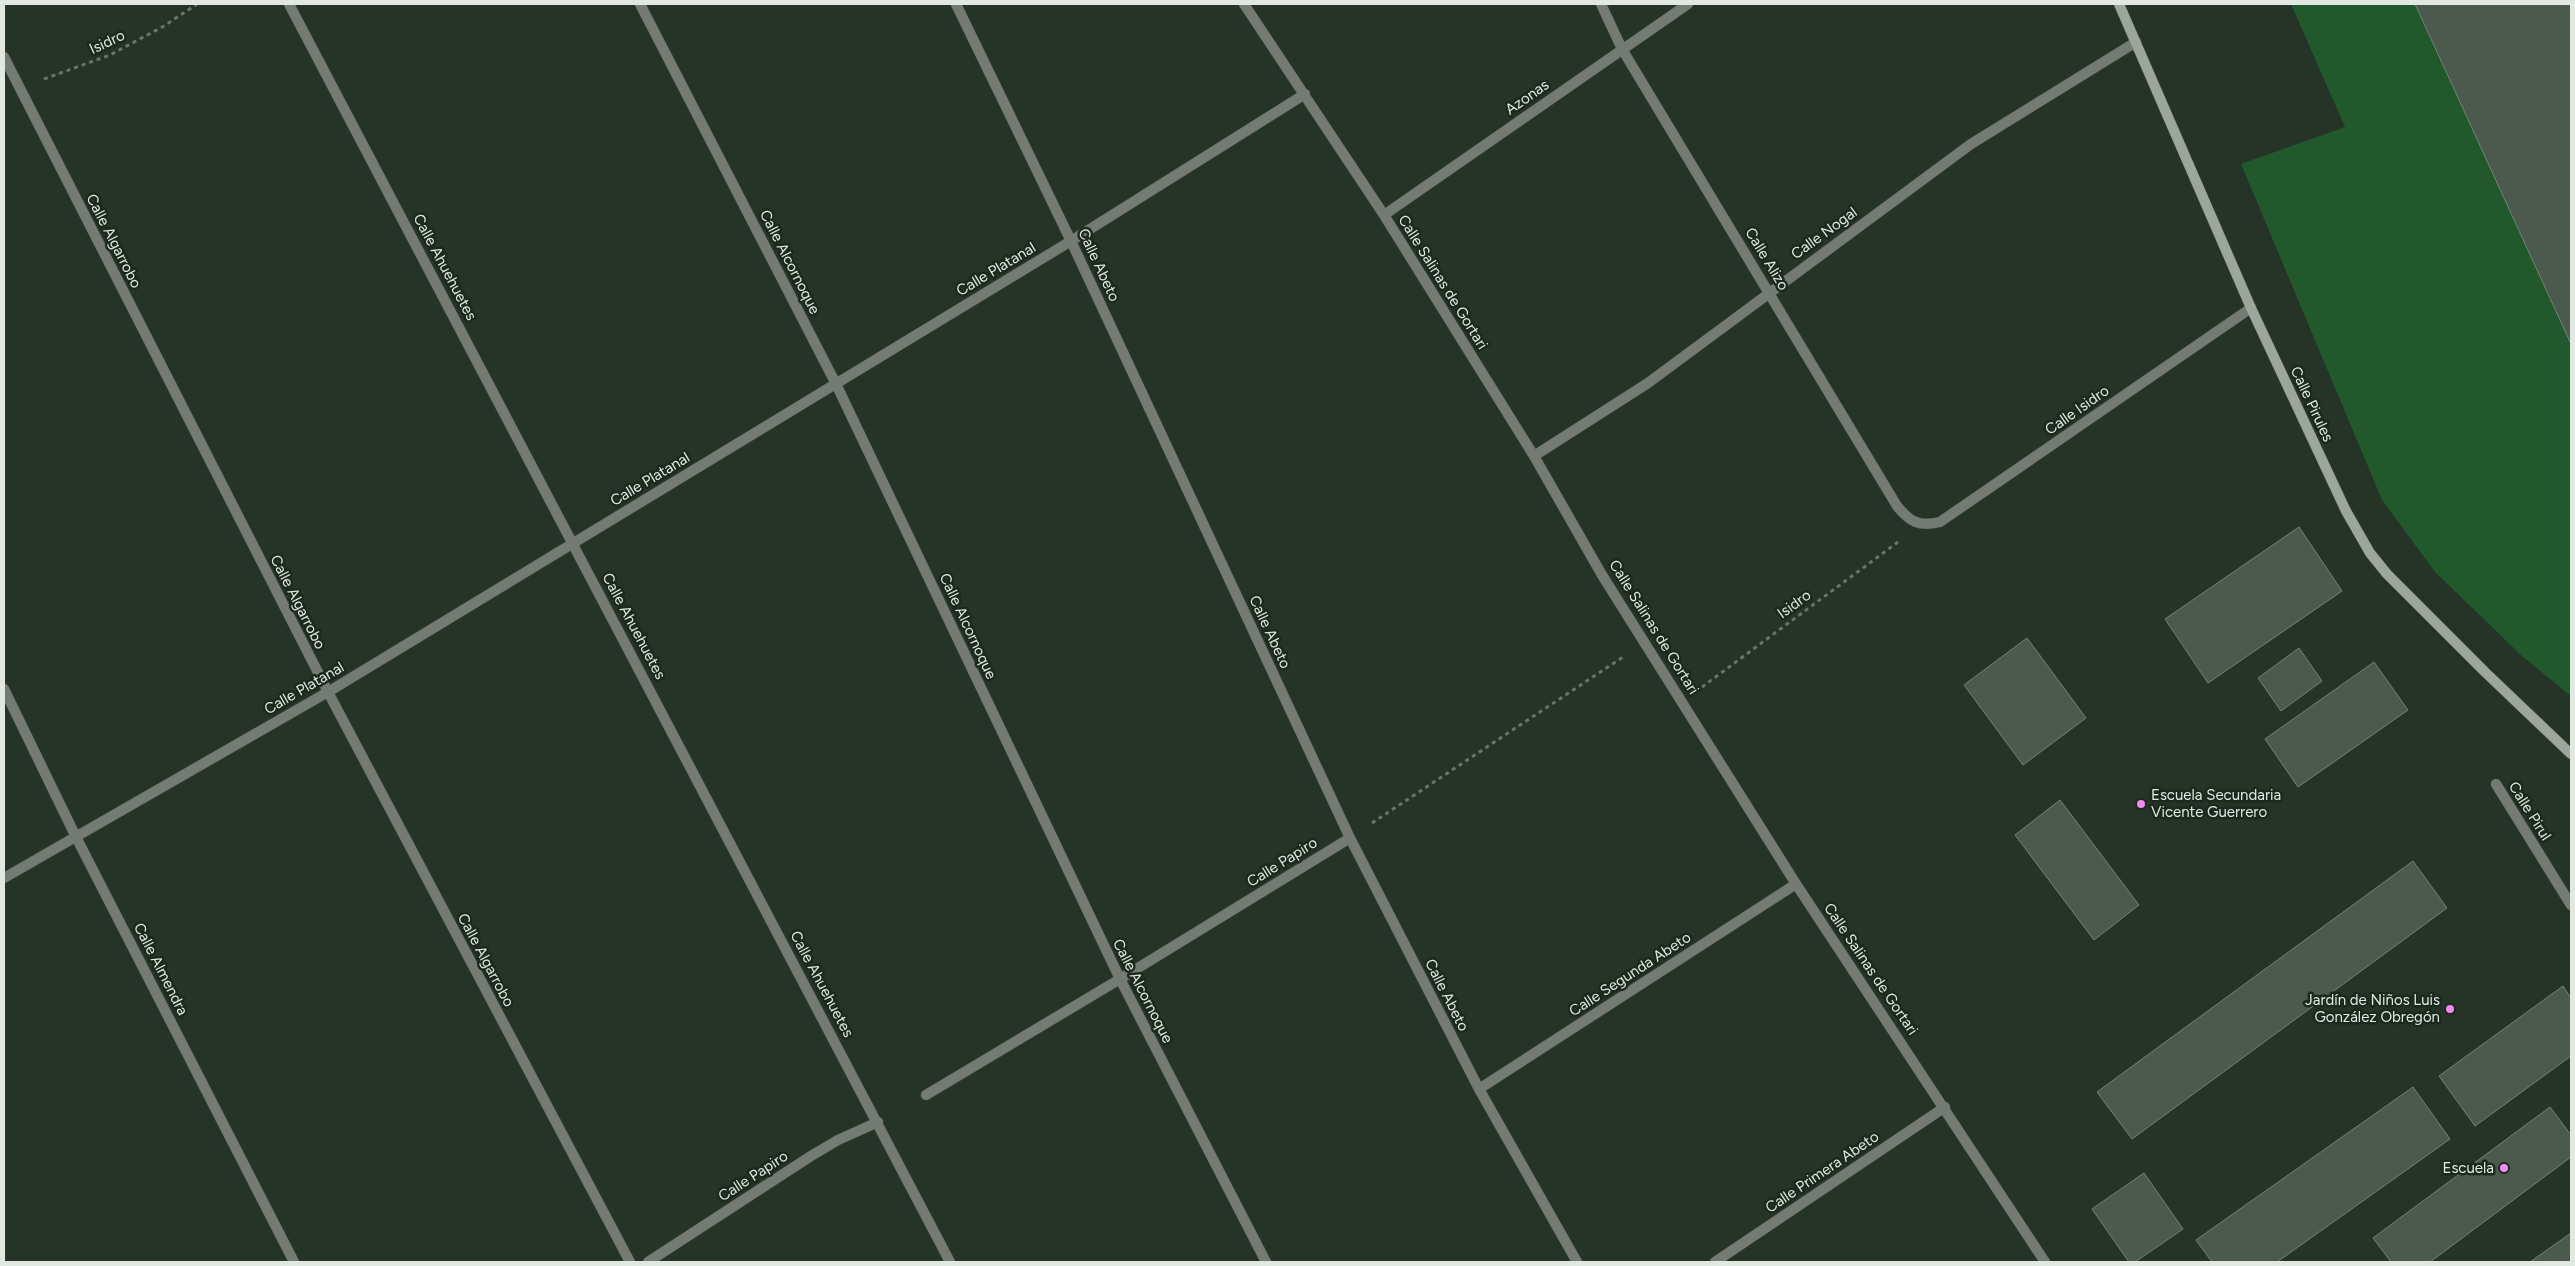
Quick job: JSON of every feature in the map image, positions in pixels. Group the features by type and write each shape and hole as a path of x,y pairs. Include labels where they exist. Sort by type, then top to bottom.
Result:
{"street":[{"name":"Calle Ahuehuetes","path":"289,4 950,1262"},
{"name":"Calle Alcornoque","path":"640,4 836,384 1120,980 1266,1262"},
{"name":"Calle Abeto","path":"956,4 1071,241 1350,838 1479,1089 1577,1262"},
{"name":"Calle Salinas de Gortari","path":"1244,4 1384,215 1534,456 1644,642 1683,701 1796,884 2045,1262"},
{"name":"Calle Alizo","path":"1601,4 1622,49 1770,291 1897,506 1916,524"},
{"name":"Azonas","path":"1384,215 1688,4"},
{"name":"Calle Pirules","path":"2119,4 2251,308 2346,511 2370,553 2387,574 2571,754"},
{"name":"Calle Nogal","path":"1534,456 1648,383 1971,144 2136,42"},
{"name":"Calle Algarrobo","path":"4,57 328,692 630,1262"},
{"name":"Calle Platanal","path":"4,878 75,835 328,692 1071,241 1305,94"},
{"name":"Calle Isidro","path":"1916,524 1927,526 1940,522 2251,308"},
{"name":"Calle Almendra","path":"4,689 75,835 294,1262"},
{"name":"Calle Pirul","path":"2496,784 2571,905"},
{"name":"Calle Papiro","path":"926,1095 1120,980 1350,838"},
{"name":"Calle Segunda Abeto","path":"1479,1089 1796,884"},
{"name":"Calle Primera Abeto","path":"1715,1262 1945,1108"},
{"name":"Calle Papiro","path":"648,1262 811,1156 838,1140 878,1122"}],"path":[{"name":"Isidro","path":"19,88 110,55 164,26 197,4"},
{"name":"Isidro","path":"1683,701 1900,540 1916,524"},
{"path":"1350,838 1644,642"}],"green space":[{"path":"2291,4 2415,4 2571,344 2571,696 2523,657 2435,572 2382,500 2241,164 2345,127"}],"building":[{"path":"2415,4 2571,4 2571,344"},
{"path":"2299,527 2342,591 2208,683 2165,619"},
{"path":"2027,638 2086,718 2023,765 1964,685"},
{"path":"2299,648 2322,681 2281,711 2258,678"},
{"path":"2374,662 2408,710 2298,787 2265,739"},
{"path":"2060,800 2139,905 2094,940 2015,835"},
{"path":"2413,861 2447,908 2132,1139 2097,1092"},
{"path":"2563,986 2571,998 2571,1056 2475,1126 2439,1076"},
{"path":"2413,1087 2450,1139 2277,1262 2212,1262 2196,1240"},
{"path":"2550,1107 2571,1135 2571,1157 2430,1262 2391,1262 2373,1238"},
{"path":"2144,1173 2183,1229 2135,1262 2129,1262 2092,1209"},
{"path":"2571,1233 2571,1262 2530,1262"}],"place":[{"name":"Escuela Secundaria Vicente Guerrero","path":"2141,804"},
{"name":"Jardín de Niños Luis González Obregón","path":"2450,1009"},
{"name":"Escuela","path":"2504,1168"}]}
